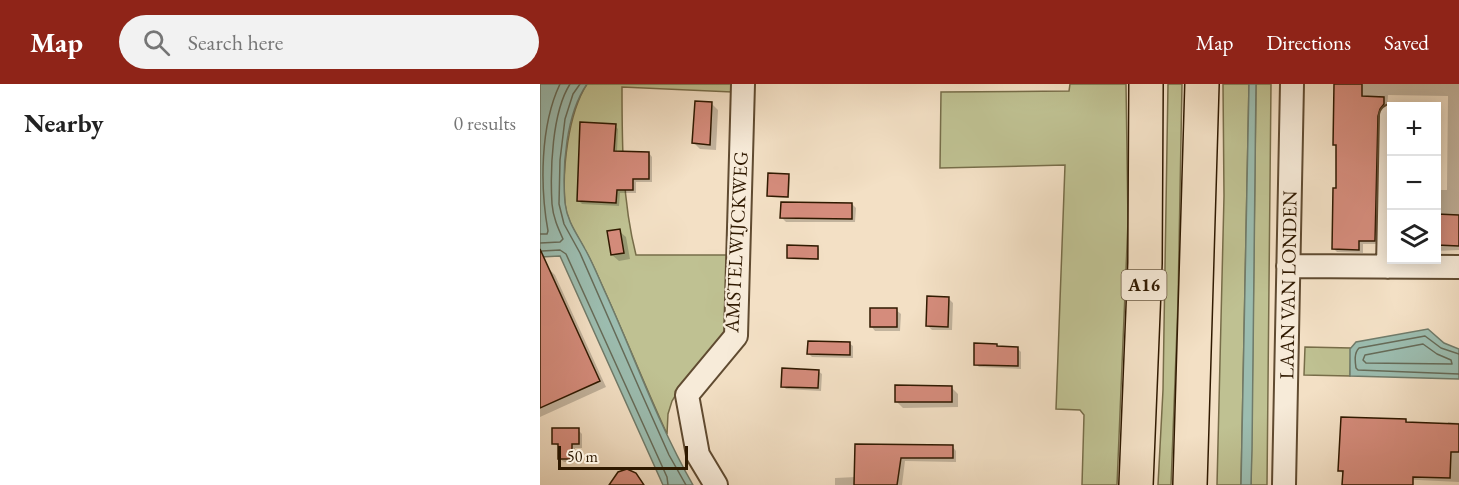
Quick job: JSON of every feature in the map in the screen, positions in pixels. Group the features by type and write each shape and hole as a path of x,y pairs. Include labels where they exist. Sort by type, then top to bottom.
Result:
{"highway":[{"name":"A16","path":"1136,485 1145,263 1146,84"},
{"name":"A16","path":"1190,485 1202,84"}],"street":[{"name":"AMSTELWIJCKWEG","path":"716,485 698,455 687,395 736,336 742,84"},
{"name":"LAAN VAN LONDEN","path":"1284,485 1292,84"},
{"path":"1388,267 1390,156"},
{"path":"1288,266 1459,267"}],"green space":[{"path":"587,84 734,84 732,92 622,87 625,192 636,255 732,255 727,333 680,388 672,401 668,414 667,434 566,210 564,175 568,142 575,110"},
{"path":"1070,84 1126,84 1128,222 1117,485 1082,485 1084,415 1080,410 1056,409 1065,165 940,168 941,92 1069,91"},
{"path":"1168,84 1182,84 1178,302 1171,485 1158,485 1163,390"},
{"path":"1223,84 1249,84 1241,485 1217,485 1224,196"},
{"path":"1256,84 1271,84 1267,485 1251,485"},
{"path":"1305,347 1351,348 1350,376 1304,375"}],"water":[{"path":"540,84 587,84 574,110 567,141 564,173 566,210 596,271 658,415 693,485 663,485 560,256 540,257"},
{"path":"1249,84 1256,84 1252,450 1251,485 1241,485"},
{"path":"1428,329 1444,343 1459,349 1459,379 1350,376 1350,349 1356,342"}],"building":[{"path":"1334,84 1362,84 1362,96 1384,97 1384,104 1378,116 1375,241 1359,241 1359,250 1332,249 1333,188 1336,188 1336,145 1333,145"},
{"path":"695,101 712,102 710,145 692,143"},
{"path":"580,122 616,124 614,151 649,152 649,179 633,179 633,190 617,190 616,203 577,201"},
{"path":"768,173 789,174 788,197 767,196"},
{"path":"781,202 852,203 852,219 780,218"},
{"path":"1441,214 1459,215 1459,246 1441,245"},
{"path":"620,229 624,253 611,255 607,231"},
{"path":"787,245 818,246 818,259 787,258"},
{"path":"540,249 600,381 540,408"},
{"path":"927,296 949,297 948,327 926,326"},
{"path":"870,308 897,308 897,327 870,327"},
{"path":"808,341 850,342 850,355 807,354"},
{"path":"974,343 1018,347 1018,366 974,365"},
{"path":"782,368 819,370 818,388 781,387"},
{"path":"895,385 952,386 952,402 895,402"},
{"path":"1341,417 1406,419 1406,422 1459,424 1459,452 1451,452 1450,478 1413,477 1413,485 1342,485 1343,471 1338,471"},
{"path":"552,428 579,428 579,444 572,444 572,459 558,459 558,444 552,444"},
{"path":"855,444 953,445 953,458 901,458 897,485 854,485"},
{"path":"627,469 636,473 644,485 609,485 618,472"}]}
